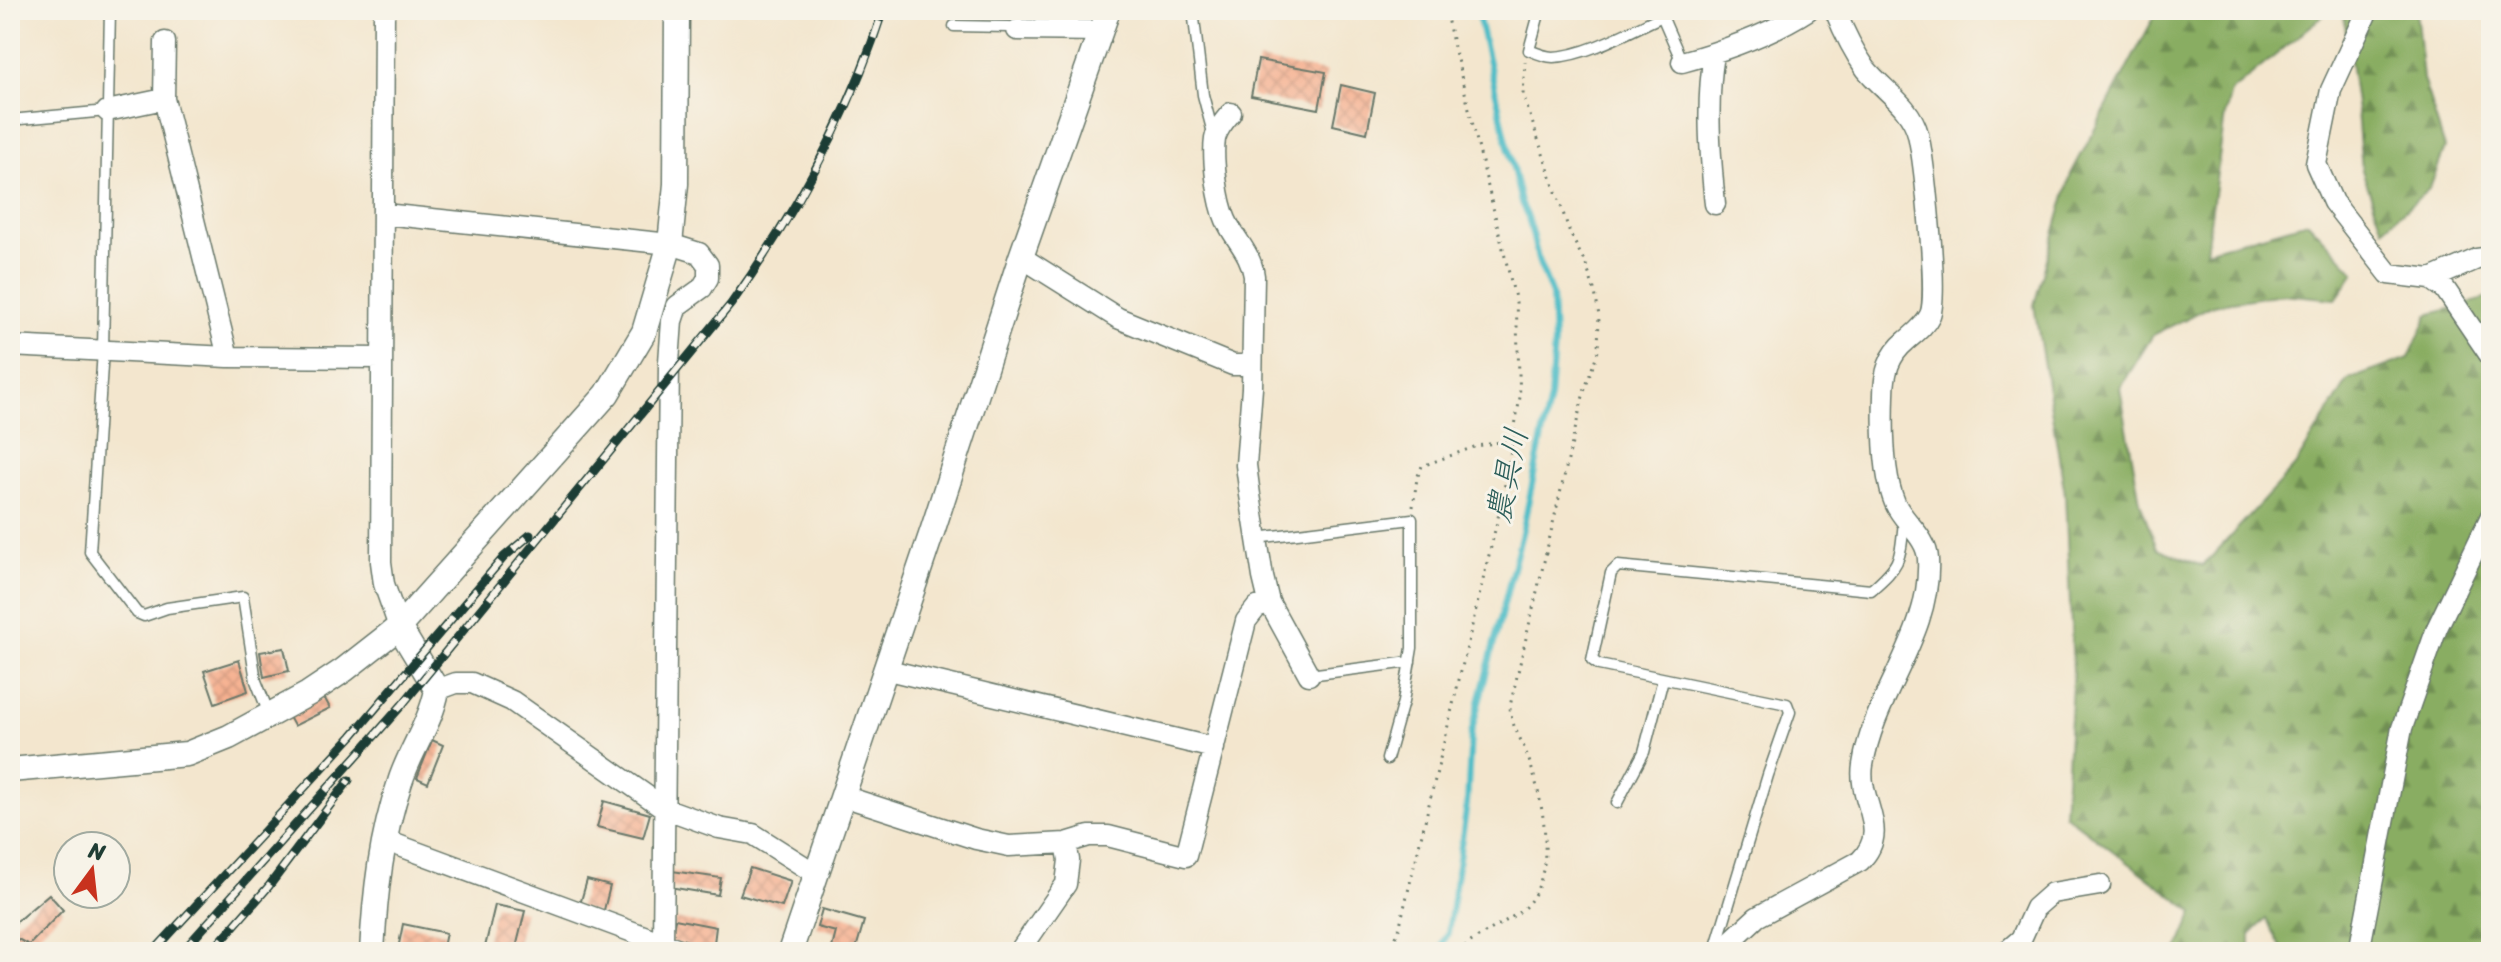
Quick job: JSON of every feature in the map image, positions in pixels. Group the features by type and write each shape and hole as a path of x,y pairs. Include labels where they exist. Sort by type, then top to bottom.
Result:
{"street":[{"path":"372,952 377,876 384,840 400,782 429,719 437,690 399,627 384,584 381,562 384,10"},
{"path":"10,770 187,754 209,747 270,715 344,670 399,627 607,394 644,332 670,244 676,184 677,10"},
{"path":"1682,62 1714,54 1778,29 1808,10"},
{"path":"1717,952 1757,917 1860,861 1870,851 1875,828 1862,785 1868,741 1913,640 1929,575 1928,554 1917,532 1895,503 1889,483 1884,396 1885,373 1891,357 1920,329 1930,315 1934,302 1918,135 1910,114 1874,77 1856,53 1835,10"},
{"path":"2368,10 2331,90 2316,164 2333,202 2389,274 2431,279 2445,289 2491,357"},
{"path":"790,952 1021,257 1104,21 1017,30"},
{"path":"165,42 164,99 228,357"},
{"path":"1714,54 1708,119 1715,204"},
{"path":"107,111 164,99"},
{"path":"1231,113 1215,139 1222,210 1252,265 1246,465 1269,602 1309,675"},
{"path":"384,214 670,244 699,253 708,265 708,278 702,288 677,306 672,321 669,362 663,943"},
{"path":"1021,257 1118,318 1233,365 1251,365"},
{"path":"2431,279 2477,259 2491,257"},
{"path":"10,346 228,357 382,358"},
{"path":"2359,952 2402,728 2437,628 2491,516"},
{"path":"843,796 976,839 1009,846 1066,843 1089,836 1108,836 1186,856 1246,621 1257,607 1269,602"},
{"path":"884,669 1214,748"},
{"path":"437,690 456,683 472,683 512,701 664,808 719,828 753,834 816,874"},
{"path":"384,840 687,952"},
{"path":"1019,952 1066,884 1069,860 1066,843"},
{"path":"2006,952 2021,939 2035,908 2052,893 2100,885"}],"lane":[{"path":"110,10 103,350 90,552 137,613 144,616 167,608 243,597 256,681 270,715"},
{"path":"1193,10 1203,95 1215,139"},
{"path":"1540,10 1529,50 1554,57 1570,53 1603,43 1662,16 1682,62"},
{"path":"954,26 1009,27 1017,30"},
{"path":"10,120 107,111"},
{"path":"1257,538 1412,519 1412,648 1403,702 1387,759"},
{"path":"1717,952 1790,712 1787,704 1599,665 1592,660 1611,573 1618,566 1871,590 1895,569 1901,555 1905,519"},
{"path":"1309,675 1410,662"},
{"path":"1617,803 1644,752 1663,679"}],"path":[{"path":"1390,952 1399,929 1468,647 1502,501 1520,397 1516,302 1445,10"},
{"path":"1458,952 1523,909 1541,882 1544,861 1541,800 1525,751 1511,724 1510,706 1584,392 1598,351 1599,316 1595,292 1565,220 1523,95 1523,69 1529,50"},
{"path":"1412,519 1417,478 1422,466 1477,446 1513,440"}],"green space":[{"path":"2158,10 2330,10 2231,92 2206,251 2308,222 2355,272 2336,299 2282,294 2213,305 2153,335 2120,388 2140,502 2157,548 2203,566 2295,466 2348,380 2409,358 2428,315 2491,297 2491,952 2284,952 2266,919 2250,935 2250,952 2177,952 2194,912 2064,814 2073,670 2065,494 2034,305 2071,174"},
{"path":"2343,10 2416,10 2423,79 2445,148 2430,188 2383,229 2362,170"}],"building":[{"path":"1258,60 1326,72 1319,109 1251,96"},
{"path":"1341,85 1375,93 1367,133 1333,125"},
{"path":"284,648 289,671 264,677 260,652"},
{"path":"239,660 248,691 215,703 204,671"},
{"path":"324,697 330,708 294,726 288,715"},
{"path":"432,740 443,745 428,783 417,778"},
{"path":"604,801 650,814 643,838 597,827"},
{"path":"750,868 791,881 782,907 740,895"},
{"path":"672,871 721,878 718,895 669,887"},
{"path":"587,880 610,886 603,914 579,908"},
{"path":"49,894 52,910 63,910 29,945 18,939 10,941 10,927"},
{"path":"495,905 525,911 515,952 485,947"},
{"path":"822,909 864,921 855,952 831,952 836,932 817,927"},
{"path":"675,919 716,927 713,951 670,942"},
{"path":"403,924 446,933 442,952 398,949"}],"waterway":[{"name":"農具川","path":"1439,952 1448,933 1467,804 1471,734 1522,533 1550,398 1554,343 1552,295 1521,203 1477,10"}],"railway":[{"path":"182,952 402,705 731,304 777,235 819,163 854,88 883,10"},
{"path":"153,952 352,736 504,557 530,535"},
{"path":"211,952 269,886 349,780"}]}
